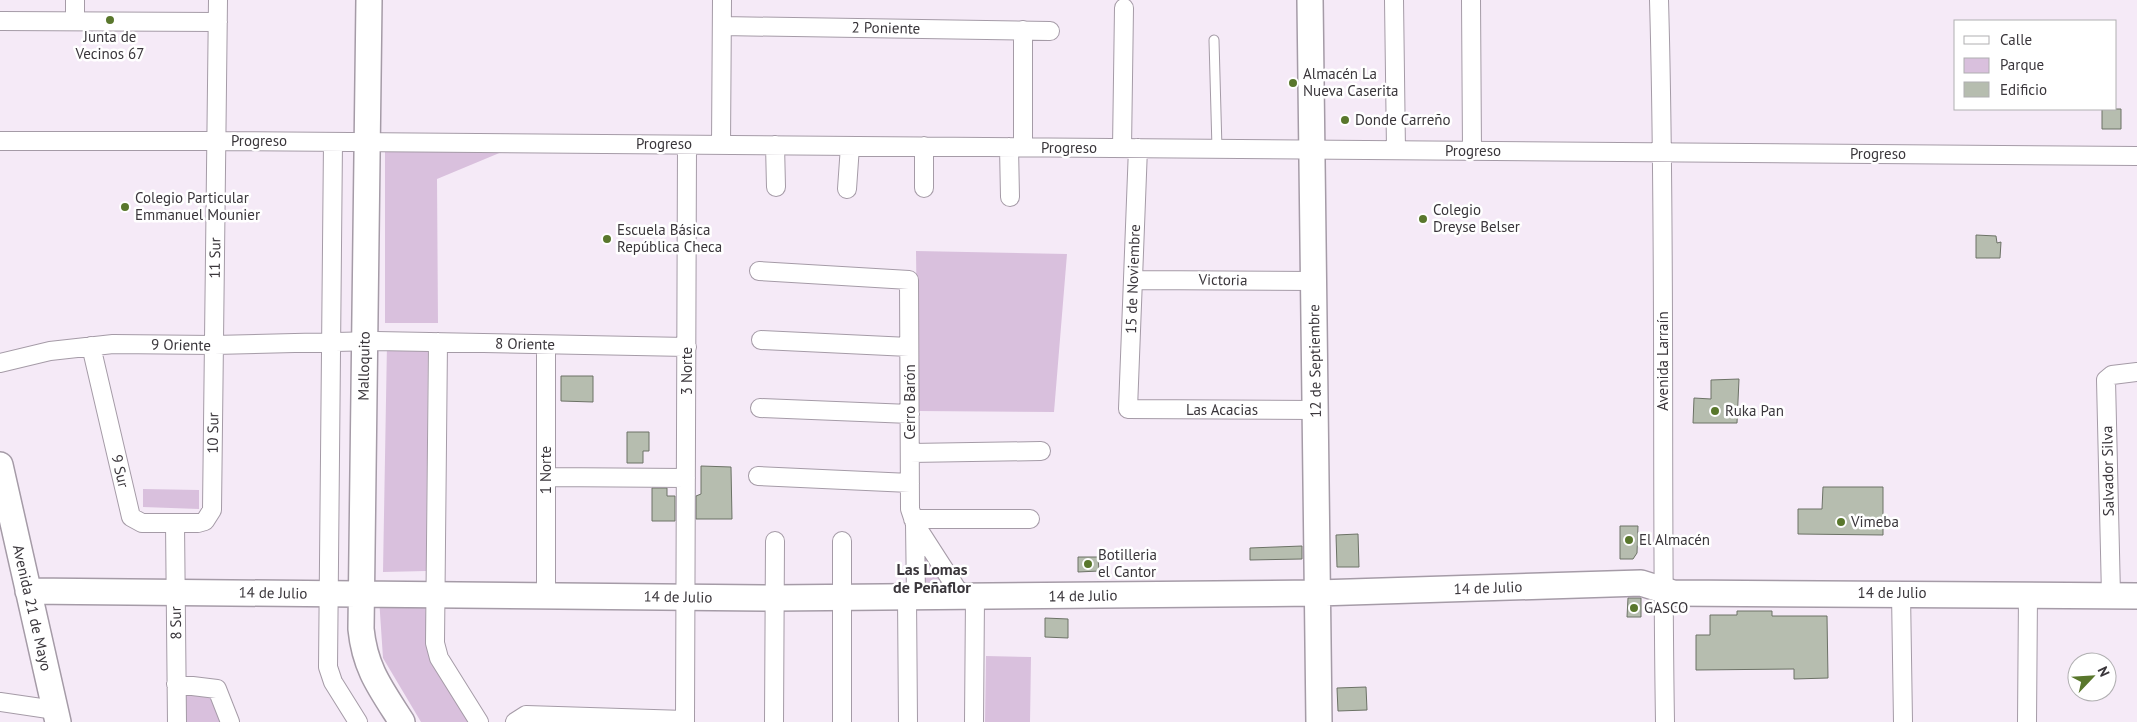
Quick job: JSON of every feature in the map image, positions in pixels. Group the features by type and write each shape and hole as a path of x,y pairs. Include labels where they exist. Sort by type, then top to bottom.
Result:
{"street":[{"path":"75,0 75,20"},
{"name":"11 Sur","path":"214,346 218,0"},
{"name":"Malloquito","path":"369,0 360,594 364,652 371,673 402,722"},
{"path":"721,145 722,0"},
{"name":"12 de Septiembre","path":"1310,0 1310,150 1314,281 1318,722"},
{"path":"1394,0 1396,150"},
{"path":"1471,0 1472,151"},
{"name":"Avenida Larraín","path":"1659,0 1664,152 1663,590 1665,722"},
{"name":"15 de Noviembre","path":"1124,8 1133,280 1128,409"},
{"path":"0,21 218,22"},
{"name":"2 Poniente","path":"722,26 1050,30"},
{"path":"1010,198 1016,147 1023,30"},
{"name":"Progreso","path":"0,141 688,144 2137,156"},
{"path":"332,142 330,673 358,722"},
{"name":"3 Norte","path":"685,721 688,144"},
{"path":"774,145 776,187"},
{"path":"847,190 850,146"},
{"path":"924,146 924,188"},
{"name":"Cerro Barón","path":"759,271 909,280 910,509 914,521 969,597"},
{"name":"Victoria","path":"1133,280 1314,281"},
{"path":"761,340 909,348"},
{"name":"9 Oriente","path":"0,362 50,351 91,346 214,346 364,342"},
{"name":"8 Oriente","path":"364,342 687,347"},
{"path":"438,342 434,636 436,651 479,722"},
{"name":"1 Norte","path":"546,345 546,596"},
{"name":"9 Sur","path":"91,346 131,517 137,522 175,524 198,524 208,519"},
{"name":"10 Sur","path":"208,519 212,510 214,346"},
{"name":"Salvador Silva","path":"2111,595 2106,380 2112,375 2137,372"},
{"path":"760,408 910,414"},
{"name":"Las Acacias","path":"1128,409 1315,410"},
{"path":"910,453 1041,451"},
{"name":"Avenida 21 de Mayo","path":"0,466 4,506 28,591 56,716"},
{"path":"758,476 910,483"},
{"path":"546,477 686,478"},
{"path":"914,521 1030,519"},
{"name":"Cerro Barón","path":"908,722 914,521"},
{"name":"8 Sur","path":"175,524 177,722"},
{"path":"774,722 773,598 775,541"},
{"path":"842,541 842,722"},
{"name":"14 de Julio","path":"28,591 843,598 1318,593 1641,583 1673,593 2137,596"},
{"path":"1901,593 1903,722"},
{"path":"2027,722 2028,594"},
{"path":"969,597 974,722"},
{"path":"176,684 217,689 230,722"},
{"path":"0,702 56,716"},
{"path":"515,722 526,715 685,721"}],"lane":[{"path":"1214,40 1217,149"}],"green space":[{"path":"509,149 437,179 438,323 385,323 385,150"},
{"path":"916,251 1067,254 1054,412 918,411"},
{"path":"387,343 428,345 426,571 383,572"},
{"path":"143,489 199,490 199,509 143,507"},
{"path":"924,554 949,589 923,590"},
{"path":"379,598 425,598 427,644 473,722 421,722 383,658"},
{"path":"986,656 1031,657 1030,722 985,722"},
{"path":"178,690 213,693 220,722 178,722"}],"building":[{"path":"2121,109 2121,129 2102,129 2102,110"},
{"path":"1976,235 1996,236 1997,243 2001,242 2000,258 1976,258"},
{"path":"561,376 593,376 593,402 561,401"},
{"name":"Ruka Pan","path":"1739,379 1737,423 1693,423 1694,398 1711,399 1711,380"},
{"path":"627,432 649,432 649,451 643,451 643,463 627,463"},
{"path":"701,466 731,467 732,519 696,519 696,496 701,494"},
{"name":"Vimeba","path":"1823,487 1883,487 1883,535 1798,534 1798,509 1822,509"},
{"path":"652,488 667,488 667,496 675,496 675,521 652,521"},
{"name":"El Almacén","path":"1620,526 1638,526 1637,553 1633,559 1620,559"},
{"path":"1358,534 1359,567 1337,567 1336,535"},
{"path":"1302,546 1302,559 1250,560 1250,548"},
{"name":"Botilleria el Cantor","path":"1078,557 1098,557 1099,571 1078,572"},
{"name":"GASCO","path":"1628,598 1641,598 1641,617 1627,617"},
{"path":"1737,611 1772,611 1772,616 1827,616 1828,678 1794,679 1794,669 1696,670 1696,635 1710,635 1710,615 1737,615"},
{"path":"1045,618 1068,619 1068,638 1045,637"},
{"path":"1366,687 1367,710 1338,711 1337,688"}],"place":[{"name":"Junta de Vecinos 67","path":"110,20"},
{"name":"Almacén La Nueva Caserita","path":"1293,83"},
{"name":"Donde Carreño","path":"1345,120"},
{"name":"Colegio Particular Emmanuel Mounier","path":"125,207"},
{"name":"Colegio Dreyse Belser","path":"1423,219"},
{"name":"Escuela Básica República Checa","path":"607,239"},
{"name":"Ruka Pan","path":"1715,411"},
{"name":"Vimeba","path":"1841,522"},
{"name":"El Almacén","path":"1629,540"},
{"name":"Botilleria el Cantor","path":"1088,564"},
{"name":"GASCO","path":"1634,608"}],"district":[{"name":"Las Lomas de Peñaflor","path":"932,578"}]}
